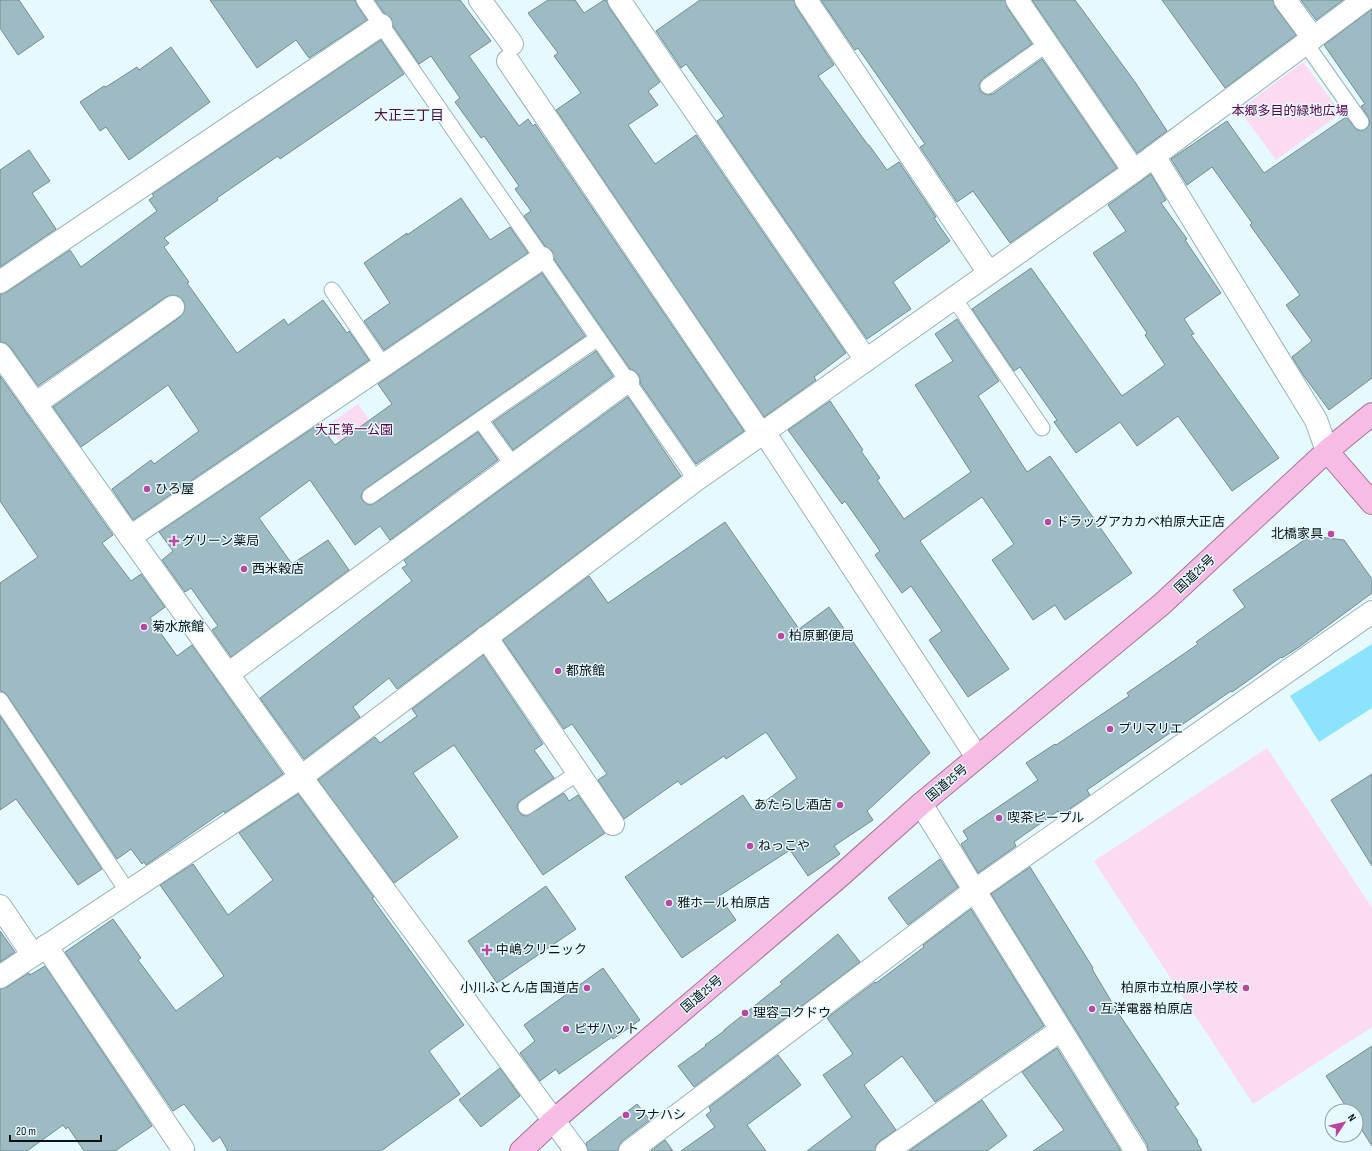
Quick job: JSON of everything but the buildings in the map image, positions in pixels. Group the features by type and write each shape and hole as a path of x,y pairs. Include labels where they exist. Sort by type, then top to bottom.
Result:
{"highway":[{"name":"国道25号","path":"521,1151 554,1120 839,877 920,804 1162,604 1327,451 1372,414"},
{"path":"1327,451 1372,503"}],"street":[{"path":"480,0 510,52 977,757"},
{"path":"619,0 866,360"},
{"path":"806,0 989,274"},
{"path":"1017,0 1134,171"},
{"path":"1285,0 1309,41"},
{"path":"0,977 301,777 696,480 1134,171 1364,0"},
{"path":"0,282 381,25"},
{"path":"1154,156 1316,420 1327,451"},
{"path":"130,537 542,258"},
{"path":"35,404 173,308"},
{"path":"0,354 301,777 576,1151"},
{"path":"228,674 628,381"},
{"path":"630,1151 974,891 1372,612"},
{"path":"486,637 613,824"},
{"path":"920,804 1136,1151"},
{"path":"0,906 40,951 183,1149"},
{"path":"887,1151 1061,1030"}],"lane":[{"path":"364,0 696,480"},
{"path":"1309,41 1361,122"},
{"path":"988,86 1047,44"},
{"path":"332,290 383,365"},
{"path":"954,298 1042,428"},
{"path":"370,496 598,338"},
{"path":"480,420 513,465"},
{"path":"0,700 128,892"},
{"path":"526,807 578,773"}],"green space":[{"name":"本郷多目的緑地広場","path":"1303,62 1341,113 1276,160 1239,110"},
{"name":"大正第一公園","path":"358,404 379,435 350,456 328,425"},
{"path":"1267,748 1372,908 1372,1027 1253,1104 1094,861"}],"water":[{"path":"1372,644 1372,708 1319,742 1290,696"}],"place":[{"name":"ひろ屋","path":"147,489"},
{"name":"ドラッグアカカベ柏原大正店","path":"1048,522"},
{"name":"北橋家具","path":"1331,534"},
{"name":"グリーン薬局","path":"174,541"},
{"name":"西米穀店","path":"244,569"},
{"name":"菊水旅館","path":"144,627"},
{"name":"柏原郵便局","path":"781,636"},
{"name":"都旅館","path":"558,671"},
{"name":"プリマリエ","path":"1110,729"},
{"name":"あたらし酒店","path":"840,805"},
{"name":"喫茶ピープル","path":"999,818"},
{"name":"ねっこや","path":"750,846"},
{"name":"雅ホール 柏原店","path":"669,903"},
{"name":"中嶋クリニック","path":"487,950"},
{"name":"小川ふとん店 国道店","path":"587,988"},
{"name":"柏原市立柏原小学校","path":"1246,988"},
{"name":"互洋電器 柏原店","path":"1092,1009"},
{"name":"理容コクドウ","path":"745,1013"},
{"name":"ピザハット","path":"566,1029"},
{"name":"フナハシ","path":"626,1115"}],"district":[{"name":"大正三丁目","path":"409,115"}]}
